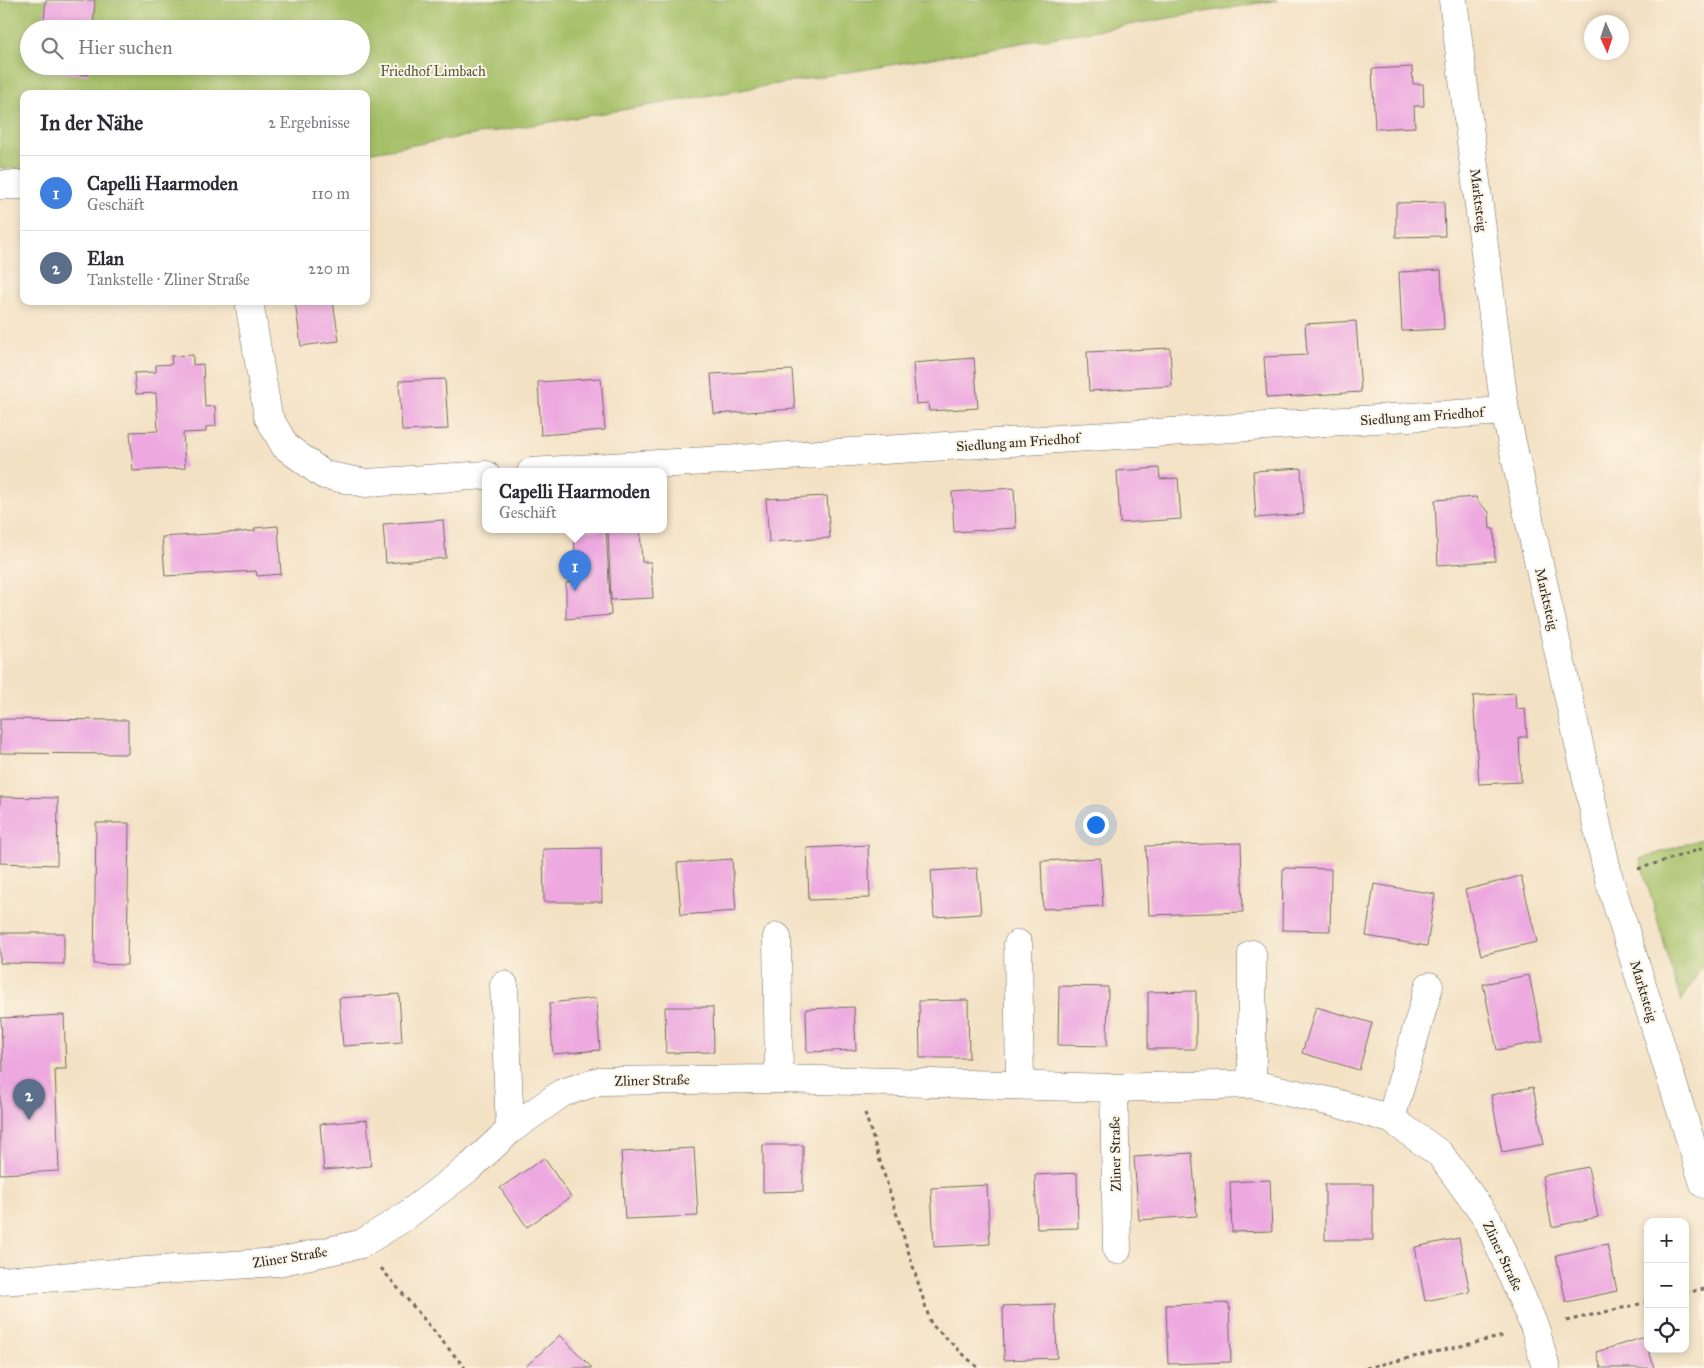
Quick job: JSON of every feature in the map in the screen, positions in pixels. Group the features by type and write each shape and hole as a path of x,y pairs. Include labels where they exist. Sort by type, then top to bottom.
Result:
{"street":[{"name":"Marktsteig","path":"1453,0 1505,411 1609,879 1704,1184"},
{"path":"0,185 20,185"},
{"path":"250,305 268,416 285,446 324,475 366,483 482,475"},
{"name":"Siedlung am Friedhof","path":"595,468 1505,411"},
{"path":"777,937 779,1079"},
{"path":"1018,944 1020,1085"},
{"path":"1252,954 1252,1084"},
{"path":"504,985 510,1130"},
{"path":"1391,1119 1429,986"},
{"name":"Zliner Straße","path":"0,1281 278,1262 361,1244 403,1218 470,1167 510,1130 562,1093 599,1081 779,1079 1114,1088 1252,1084 1336,1103 1391,1119 1440,1154 1488,1220 1535,1328 1546,1368"},
{"name":"Zliner Straße","path":"1114,1088 1117,1250"}],"path":[{"path":"1609,879 1704,848"},
{"path":"855,1081 931,1324 978,1368"},
{"path":"361,1244 465,1368"},
{"path":"1689,1292 1704,1289"}],"green space":[{"name":"Friedhof Limbach","path":"0,0 1277,0 370,152 370,90 20,90 20,169 0,168"},
{"path":"1704,838 1704,963 1681,1002 1640,859"}],"building":[{"path":"46,0 95,0 94,20 44,20"},
{"path":"1412,67 1413,84 1423,84 1424,106 1414,106 1415,127 1375,129 1372,69"},
{"path":"1444,202 1445,236 1396,237 1396,203"},
{"path":"1441,270 1444,329 1402,331 1399,272"},
{"path":"296,305 334,305 339,341 301,346"},
{"path":"1356,321 1361,392 1267,398 1264,357 1307,355 1305,324"},
{"path":"1170,348 1172,386 1089,391 1087,352"},
{"path":"193,355 193,365 203,364 205,407 215,406 216,426 206,427 206,432 183,433 185,468 133,471 130,432 158,431 156,393 136,394 134,373 156,372 156,365 172,364 171,356"},
{"path":"974,358 978,408 929,411 928,403 916,404 913,363"},
{"path":"792,370 795,409 714,414 711,374"},
{"path":"601,378 605,430 541,435 538,382"},
{"path":"445,379 448,429 402,431 399,381"},
{"path":"1159,468 1160,479 1178,478 1181,519 1120,523 1117,471"},
{"path":"1301,468 1304,514 1256,518 1253,471"},
{"path":"1014,488 1016,528 954,532 952,492"},
{"path":"827,496 830,538 769,542 766,499"},
{"path":"1476,497 1477,501 1489,512 1490,529 1494,529 1495,561 1438,565 1435,500"},
{"path":"443,520 446,558 386,563 383,524"},
{"path":"278,526 281,574 257,576 256,571 165,576 162,537 255,531 255,528"},
{"path":"574,533 606,533 611,615 566,619 566,583 576,581"},
{"path":"608,533 640,533 642,562 651,562 653,598 611,600"},
{"path":"1515,693 1516,709 1525,708 1526,721 1527,737 1519,737 1521,782 1479,784 1473,696"},
{"path":"0,719 128,720 128,754 0,753"},
{"path":"0,797 58,798 57,865 0,863"},
{"path":"96,823 129,823 127,965 94,964"},
{"path":"1241,843 1243,912 1149,915 1146,846"},
{"path":"868,845 870,898 809,900 807,848"},
{"path":"601,848 602,902 544,902 543,849"},
{"path":"1100,858 1103,906 1043,909 1041,861"},
{"path":"732,859 736,911 681,915 677,863"},
{"path":"977,868 981,914 934,917 931,871"},
{"path":"1283,868 1331,869 1330,931 1282,930"},
{"path":"1521,876 1537,942 1481,955 1465,890"},
{"path":"1374,884 1435,894 1427,946 1366,936"},
{"path":"0,933 64,933 64,964 0,963"},
{"path":"1529,975 1543,1041 1497,1050 1483,984"},
{"path":"1059,986 1108,987 1107,1046 1058,1045"},
{"path":"1196,991 1196,1049 1148,1049 1148,992"},
{"path":"399,994 402,1042 343,1046 339,998"},
{"path":"596,998 600,1050 553,1054 549,1003"},
{"path":"968,1000 969,1058 920,1058 919,1001"},
{"path":"665,1007 713,1007 714,1052 666,1053"},
{"path":"854,1007 856,1050 807,1052 806,1009"},
{"path":"1316,1007 1372,1023 1359,1070 1302,1053"},
{"path":"64,1015 66,1069 55,1069 59,1171 0,1174 0,1071 3,1071 1,1018"},
{"path":"1533,1087 1544,1144 1502,1152 1491,1095"},
{"path":"367,1120 371,1166 324,1170 320,1124"},
{"path":"763,1145 803,1145 803,1191 763,1192"},
{"path":"694,1148 698,1216 625,1219 621,1152"},
{"path":"1192,1153 1197,1216 1139,1220 1134,1157"},
{"path":"544,1158 571,1197 527,1227 500,1188"},
{"path":"1588,1167 1598,1217 1552,1227 1542,1176"},
{"path":"1077,1173 1078,1228 1037,1229 1035,1175"},
{"path":"1270,1180 1272,1231 1232,1232 1230,1182"},
{"path":"1325,1184 1373,1184 1373,1240 1325,1240"},
{"path":"987,1185 990,1244 934,1247 931,1188"},
{"path":"1459,1238 1470,1292 1425,1301 1415,1247"},
{"path":"1607,1244 1617,1291 1566,1302 1556,1255"},
{"path":"1229,1303 1231,1362 1168,1364 1166,1305"},
{"path":"1055,1304 1057,1358 1004,1360 1003,1306"},
{"path":"560,1335 592,1368 524,1368"},
{"path":"1644,1337 1644,1353 1650,1353 1654,1368 1601,1368 1596,1352"}],"place":[{"name":"Capelli Haarmoden","path":"575,591"},
{"name":"Elan","path":"29,1120"}]}
